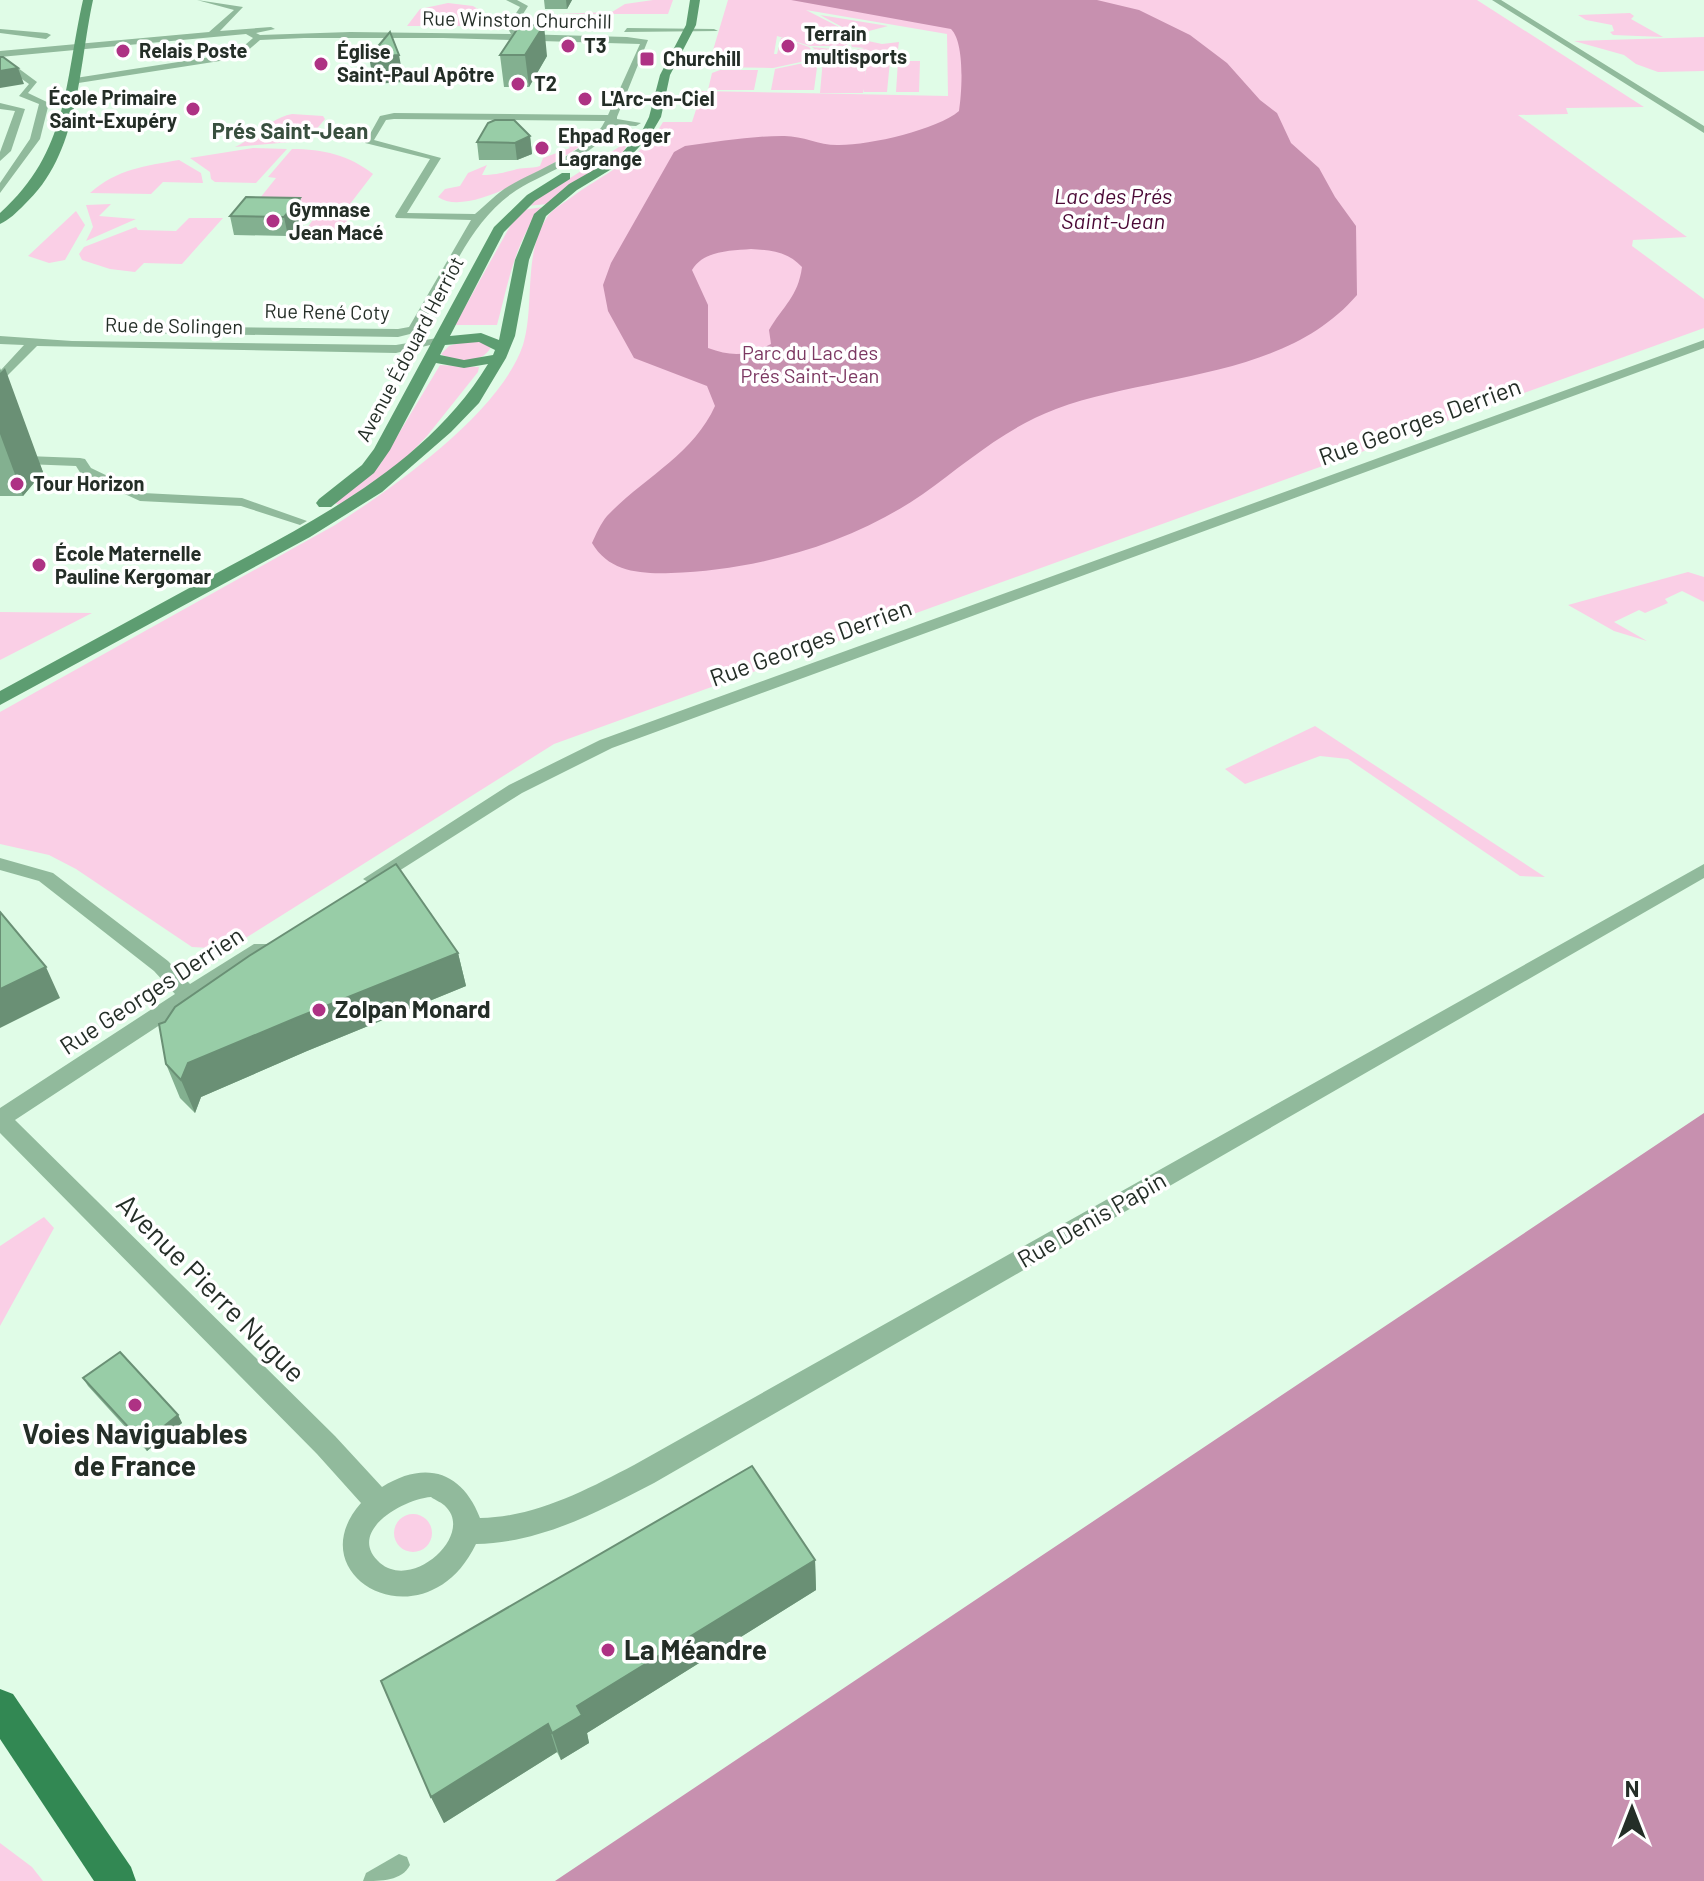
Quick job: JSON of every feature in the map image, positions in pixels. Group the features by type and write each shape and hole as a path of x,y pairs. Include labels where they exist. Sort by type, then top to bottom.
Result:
{"main road":[{"path":"0,220 35,186 52,161 66,127 88,0"},
{"name":"Avenue Édouard Herriot","path":"0,699 304,533 376,488 409,462 474,400 501,353 522,260 540,214 573,187 624,157 647,132 655,117 686,0"},
{"name":"Avenue Édouard Herriot","path":"0,684 143,610 300,521 368,469 415,391 433,350 499,230 531,198 620,144 636,123 668,44 695,0"},
{"path":"58,66 62,46"},
{"path":"0,204 26,175 47,141 56,92"},
{"path":"433,350 481,337 501,353"},
{"path":"433,350 464,364 501,353"},
{"path":"0,1707 112,1874"}],"street":[{"path":"201,0 240,9 211,35"},
{"path":"510,0 524,6 511,27 513,34"},
{"path":"1498,1 1704,130"},
{"path":"0,54 62,46 80,48 302,28 513,34 643,31 681,27 714,31"},
{"path":"0,31 46,37"},
{"path":"72,81 239,55 258,38 247,31"},
{"path":"643,31 659,35 668,44"},
{"name":"Rue Winston Churchill","path":"258,38 513,34 645,42 612,120"},
{"path":"0,67 11,67 34,84 22,94 44,103 35,139 0,190"},
{"path":"0,106 20,109 6,151 0,158"},
{"path":"478,217 400,216 436,158 368,141 383,118 612,120 636,123"},
{"name":"Rue René Coty","path":"132,330 398,333 414,329 478,217 522,182 586,147 601,135 612,120"},
{"path":"288,348 298,332"},
{"name":"Rue de Solingen","path":"0,340 433,350"},
{"path":"0,379 33,343"},
{"name":"Rue Georges Derrien","path":"358,889 515,788 563,761 1704,344"},
{"path":"0,459 80,462 86,471 140,497 242,502 300,521"},
{"path":"0,864 46,877 161,966 188,995"},
{"name":"Rue Denis Papin","path":"467,1531 492,1532 534,1524 584,1504 644,1474 1704,870"},
{"name":"Rue Georges Derrien","path":"0,1119 280,938"},
{"name":"Avenue Pierre Nugue","path":"0,1119 326,1445 378,1502"},
{"path":"434,1484 453,1494 465,1510 467,1531 459,1553 442,1571 407,1585 384,1582 367,1570 358,1552 364,1520 378,1502 399,1489 434,1484"},
{"path":"374,1881 399,1865"}],"green space":[{"path":"673,0 668,14 557,14 612,12 625,4"},
{"name":"Parc du Lac des Prés Saint-Jean","path":"728,0 1477,0 1644,107 1566,108 1568,114 1518,115 1687,237 1633,240 1632,246 1704,299 1704,328 554,744 228,949 192,947 76,869 49,855 0,844 0,712 335,525 442,446 492,396 511,371 523,345 534,248 548,216 633,156 663,122 692,122 702,91 948,96 947,34 806,10 841,28 848,46 810,46 786,39 809,47 819,58 773,68 708,67","holes":["777,36 784,38 781,38 777,54 774,54"]},
{"path":"448,3 473,6 481,11 469,26 407,26 420,9"},
{"path":"1630,13 1634,16 1631,19 1663,37 1613,35 1610,32 1614,31 1612,25 1586,20 1578,15"},
{"path":"820,15 888,26 869,31 868,41 882,44 899,42 898,49 884,49 892,50 891,58 823,57 812,47 852,51 865,48 852,47 844,28"},
{"path":"1704,37 1704,71 1658,72 1636,64 1624,55 1574,41"},
{"path":"823,59 866,59 865,76 867,61 890,61 887,92 864,92 864,89 863,93 820,93"},
{"path":"818,60 814,90 771,90 775,69"},
{"path":"898,61 920,61 919,92 896,92"},
{"path":"720,70 758,70 754,90 708,90 712,73"},
{"path":"292,114 323,116 325,119 309,138 302,141 235,147 277,120"},
{"path":"568,134 587,142 514,185 471,201 452,202 438,197 445,189 460,186 468,173 487,165 482,175 540,166 543,158 570,148 558,135"},
{"path":"630,140 621,156 548,204 526,206"},
{"path":"253,148 287,149 256,183 215,182 210,172 190,158"},
{"path":"292,149 335,154 373,174 350,204 256,203 276,178 268,177"},
{"path":"179,160 201,173 203,183 163,182 151,194 90,193 121,174"},
{"path":"111,204 99,216 136,219 86,241 93,227 86,205"},
{"path":"543,207 519,248 497,325 455,325 514,219 522,210"},
{"path":"76,211 85,225 65,260 49,263 28,256"},
{"path":"317,214 352,214 337,235 302,235"},
{"path":"189,218 223,218 182,264 144,263 135,272 110,269 82,260 79,254 84,247 136,227 138,230 176,231"},
{"path":"464,341 482,341 491,347 482,357 468,360 441,354 449,346"},
{"path":"440,365 479,367 427,436 400,464 339,505 334,503 381,463"},
{"path":"1688,572 1704,577 1704,602 1682,591 1665,599 1668,603 1645,613 1639,610 1614,622 1647,641 1614,631 1568,605"},
{"path":"0,612 92,613 0,660"},
{"path":"1315,726 1545,877 1520,876 1348,759 1320,756 1245,784 1225,769"},
{"path":"44,1217 54,1228 0,1326 0,1246"},
{"path":"413,1514 426,1520 432,1533 426,1546 413,1552 400,1546 394,1533 400,1520"},
{"path":"0,1843 32,1867 43,1881 0,1881"}],"water":[{"name":"Lac des Prés Saint-Jean","path":"791,0 1097,0 1139,10 1190,35 1227,63 1260,100 1277,113 1291,143 1319,168 1356,226 1357,295 1327,323 1293,344 1255,359 1094,397 1037,417 1003,436 895,512 835,540 770,560 704,571 637,572 616,566 592,543 605,519 694,439 715,406 707,386 634,358 608,311 603,285 611,263 674,152 685,146 770,136 850,145 901,136 949,118 959,111 961,80 959,45 951,29","holes":["751,249 785,255 802,267 793,294 769,330 771,344 740,354 708,348 708,305 692,270 710,255"]},
{"path":"1704,1113 1704,1881 555,1881"}],"building":[{"path":"520,25 544,25 525,55 500,55"},
{"path":"390,32 399,55 369,57"},
{"path":"0,57 3,57 18,68 0,71"},
{"path":"514,120 530,136 515,143 477,142 488,123"},
{"path":"246,197 300,198 284,217 230,216"},
{"path":"396,864 458,953 188,1063 181,1080 166,1064 159,1024 165,1022 175,1007 249,956"},
{"path":"0,912 46,967 0,989"},
{"name":"Voies Naviguables de France","path":"120,1352 178,1415 143,1443 83,1378"},
{"name":"La Méandre","path":"752,1466 815,1560 577,1706 582,1715 552,1733 548,1724 431,1797 381,1681"}],"place":[{"name":"T3","path":"568,46"},
{"name":"Terrain multisports","path":"788,46"},
{"name":"Relais Poste","path":"123,51"},
{"name":"Churchill","path":"647,59"},
{"name":"Église Saint-Paul Apôtre","path":"321,64"},
{"name":"T2","path":"518,84"},
{"name":"L'Arc-en-Ciel","path":"585,99"},
{"name":"École Primaire Saint-Exupéry","path":"193,109"},
{"name":"Ehpad Roger Lagrange","path":"542,148"},
{"name":"Gymnase Jean Macé","path":"273,221"},
{"name":"Tour Horizon","path":"17,484"},
{"name":"École Maternelle Pauline Kergomar","path":"39,565"},
{"name":"Zolpan Monard","path":"319,1010"},
{"name":"Voies Naviguables de France","path":"135,1405"},
{"name":"La Méandre","path":"608,1650"}],"district":[{"name":"Prés Saint-Jean","path":"290,131"}]}
